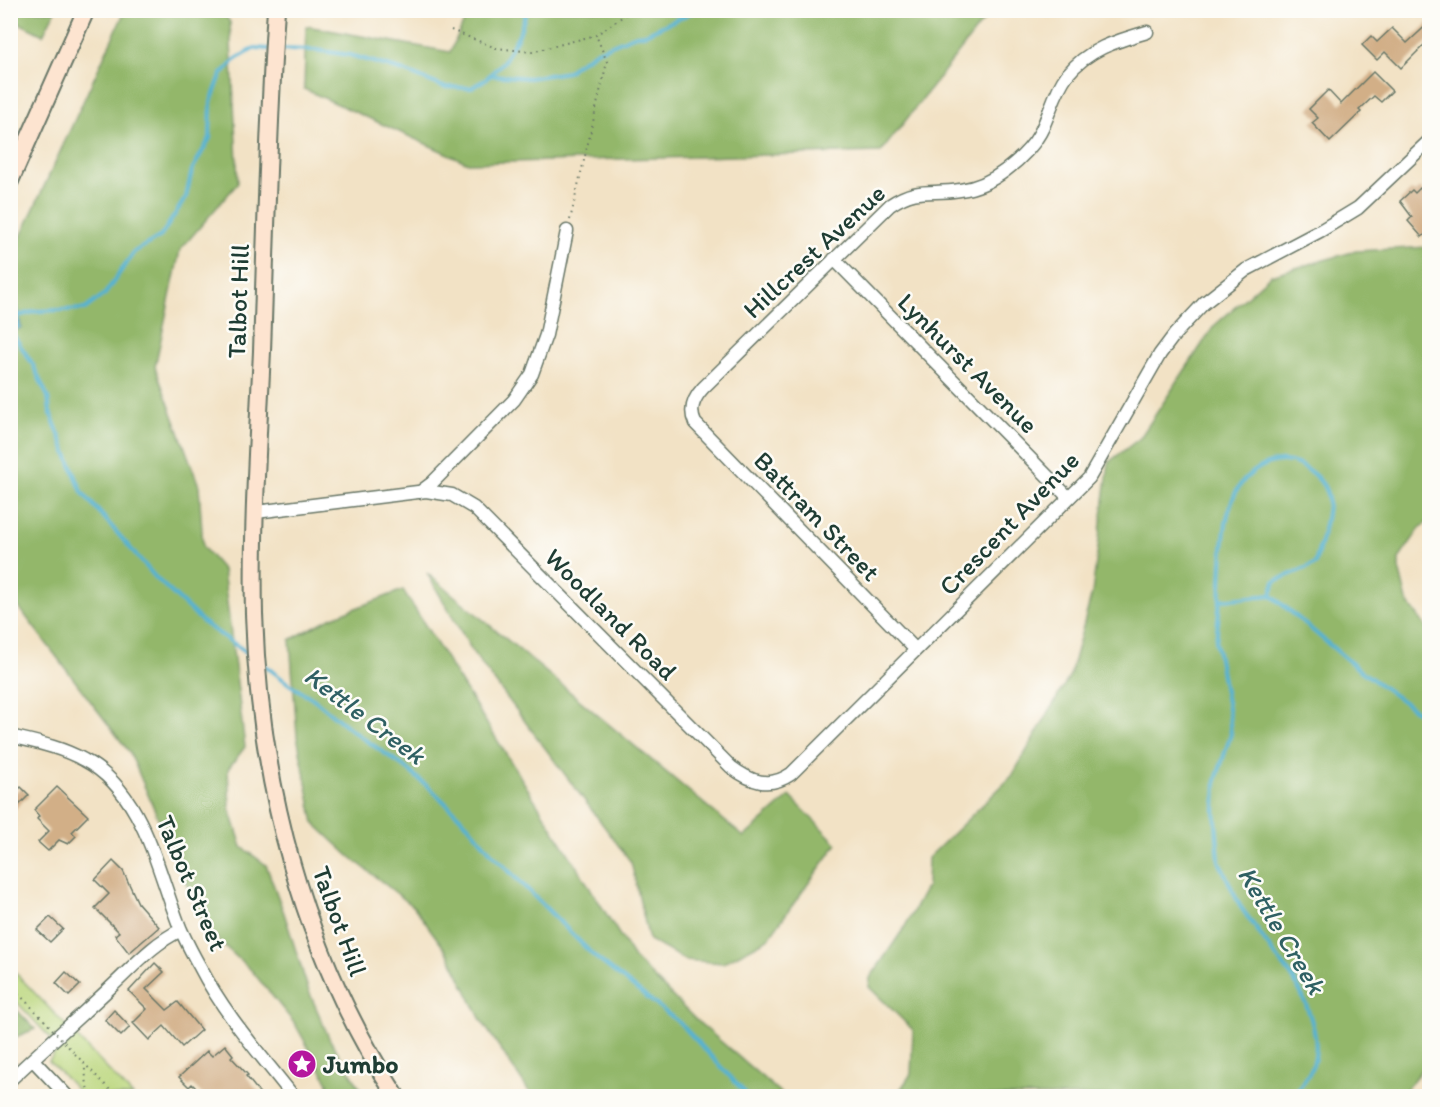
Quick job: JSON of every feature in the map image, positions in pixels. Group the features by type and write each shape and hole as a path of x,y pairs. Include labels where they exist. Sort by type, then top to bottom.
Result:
{"main road":[{"path":"10,181 87,10"},
{"name":"Talbot Hill","path":"275,14 256,512 255,593 259,692 267,752 285,843 303,900 323,957 354,1025 396,1096"}],"street":[{"name":"Hillcrest Avenue","path":"691,411 695,399 703,388 890,206 906,196 922,191 967,189 1004,172 1028,150 1039,135 1060,87 1078,63 1111,42 1147,32"},
{"name":"Crescent Avenue","path":"762,783 777,782 791,774 1095,471 1167,344 1204,303 1246,270 1358,208 1430,140"},
{"path":"420,492 432,483 507,408 527,383 538,361 546,335 567,231"},
{"name":"Lynhurst Avenue","path":"834,259 1070,498"},
{"name":"Battram Street","path":"691,411 695,423 916,650"},
{"name":"Woodland Road","path":"256,512 420,492 452,495 474,508 731,767 745,778 762,783"},
{"name":"Talbot Street","path":"10,736 66,751 86,760 105,774 120,790 143,829 181,930 206,978 225,1008 293,1096"},
{"path":"10,1080 146,952 181,930"},
{"path":"33,1060 68,1096"}],"path":[{"path":"451,30 496,48 532,52 596,37 632,10"},
{"path":"567,231 607,62 596,37"},
{"path":"10,985 116,1096"},
{"path":"84,1063 88,1092 92,1096"}],"green space":[{"path":"469,10 991,11 881,152 468,163 304,89 306,26 450,52"},
{"path":"10,11 55,11 43,35 11,19"},
{"path":"125,11 221,11 230,22 238,183 180,250 155,367 199,486 203,547 223,570 245,747 228,769 230,809 242,847 266,865 308,989 330,1040 365,1096 328,1096 328,1083 295,1024 252,971 206,929 130,753 11,597 11,258"},
{"path":"1429,247 1429,521 1420,528 1399,559 1399,568 1407,601 1429,631 1429,1060 1401,1096 896,1096 911,1074 913,1030 869,987 870,978 904,928 927,886 928,858 1012,776 1070,675 1092,593 1109,462 1140,438 1214,326 1271,275 1356,251"},
{"path":"427,573 744,837 790,796 837,844 768,939 723,963 685,960 649,940 631,862 474,654"},
{"path":"403,590 634,958 695,1019 784,1096 535,1096 528,1090 481,1020 449,955 414,907 349,856 314,823 297,736 290,640 330,618"},
{"path":"10,967 133,1096 83,1096 49,1061 59,1047 11,996"},
{"path":"11,1004 35,1029 10,1039"}],"water":[{"path":"18,308 21,328 11,332 11,311"}],"building":[{"path":"1430,22 1430,39 1401,68 1385,52 1377,60 1362,45 1371,36 1377,42 1392,28 1407,43"},
{"path":"1373,72 1392,91 1381,102 1374,96 1330,142 1312,123 1318,118 1309,109 1328,90 1341,104"},
{"path":"1420,188 1430,198 1430,230 1422,237 1408,221 1412,217 1400,201 1412,190 1415,193"},
{"path":"21,787 29,795 10,814 10,797"},
{"path":"57,787 88,816 72,832 76,836 68,844 59,840 48,851 38,842 49,831 37,819 39,816 34,810"},
{"path":"113,861 123,871 138,903 159,927 129,953 115,935 119,932 95,908 109,894 95,880"},
{"path":"50,917 63,929 50,942 37,930"},
{"path":"155,963 164,972 146,989 167,1010 178,1002 201,1030 182,1047 164,1026 149,1040 133,1023 147,1009 129,991"},
{"path":"66,972 80,985 69,996 56,983"},
{"path":"114,1010 130,1027 121,1036 105,1020"},
{"path":"225,1045 233,1055 231,1057 248,1075 246,1076 262,1096 204,1096 192,1084 189,1087 179,1077 207,1051 212,1056"}],"waterway":[{"path":"277,49 315,50 350,55 404,71 444,87 471,88 486,79 504,61 519,34 527,10"},
{"path":"490,75 529,78 568,72 597,51 636,35 645,34 697,10"},
{"path":"10,318 37,311 85,309 105,294 134,252 161,236 186,197 192,170 210,138 211,102 221,75 236,59 255,48 269,49"},
{"name":"Kettle Creek","path":"10,330 32,363 48,397 50,412 82,492 156,578 205,624 252,656"},
{"name":"Kettle Creek","path":"1220,600 1226,524 1234,496 1241,484 1254,471 1272,462 1284,461 1299,465 1319,480 1327,494 1328,509 1315,564 1275,581 1271,595"},
{"name":"Kettle Creek","path":"1293,1096 1313,1065 1316,1052 1312,1023 1301,993 1240,906 1219,861 1215,810 1216,780 1231,734 1216,642 1220,600 1271,595 1357,668 1430,721"},
{"name":"Kettle Creek","path":"263,664 315,700 351,730 402,765 432,790 595,957 681,1024 748,1096"}],"place":[{"name":"Jumbo","path":"302,1064"}]}
